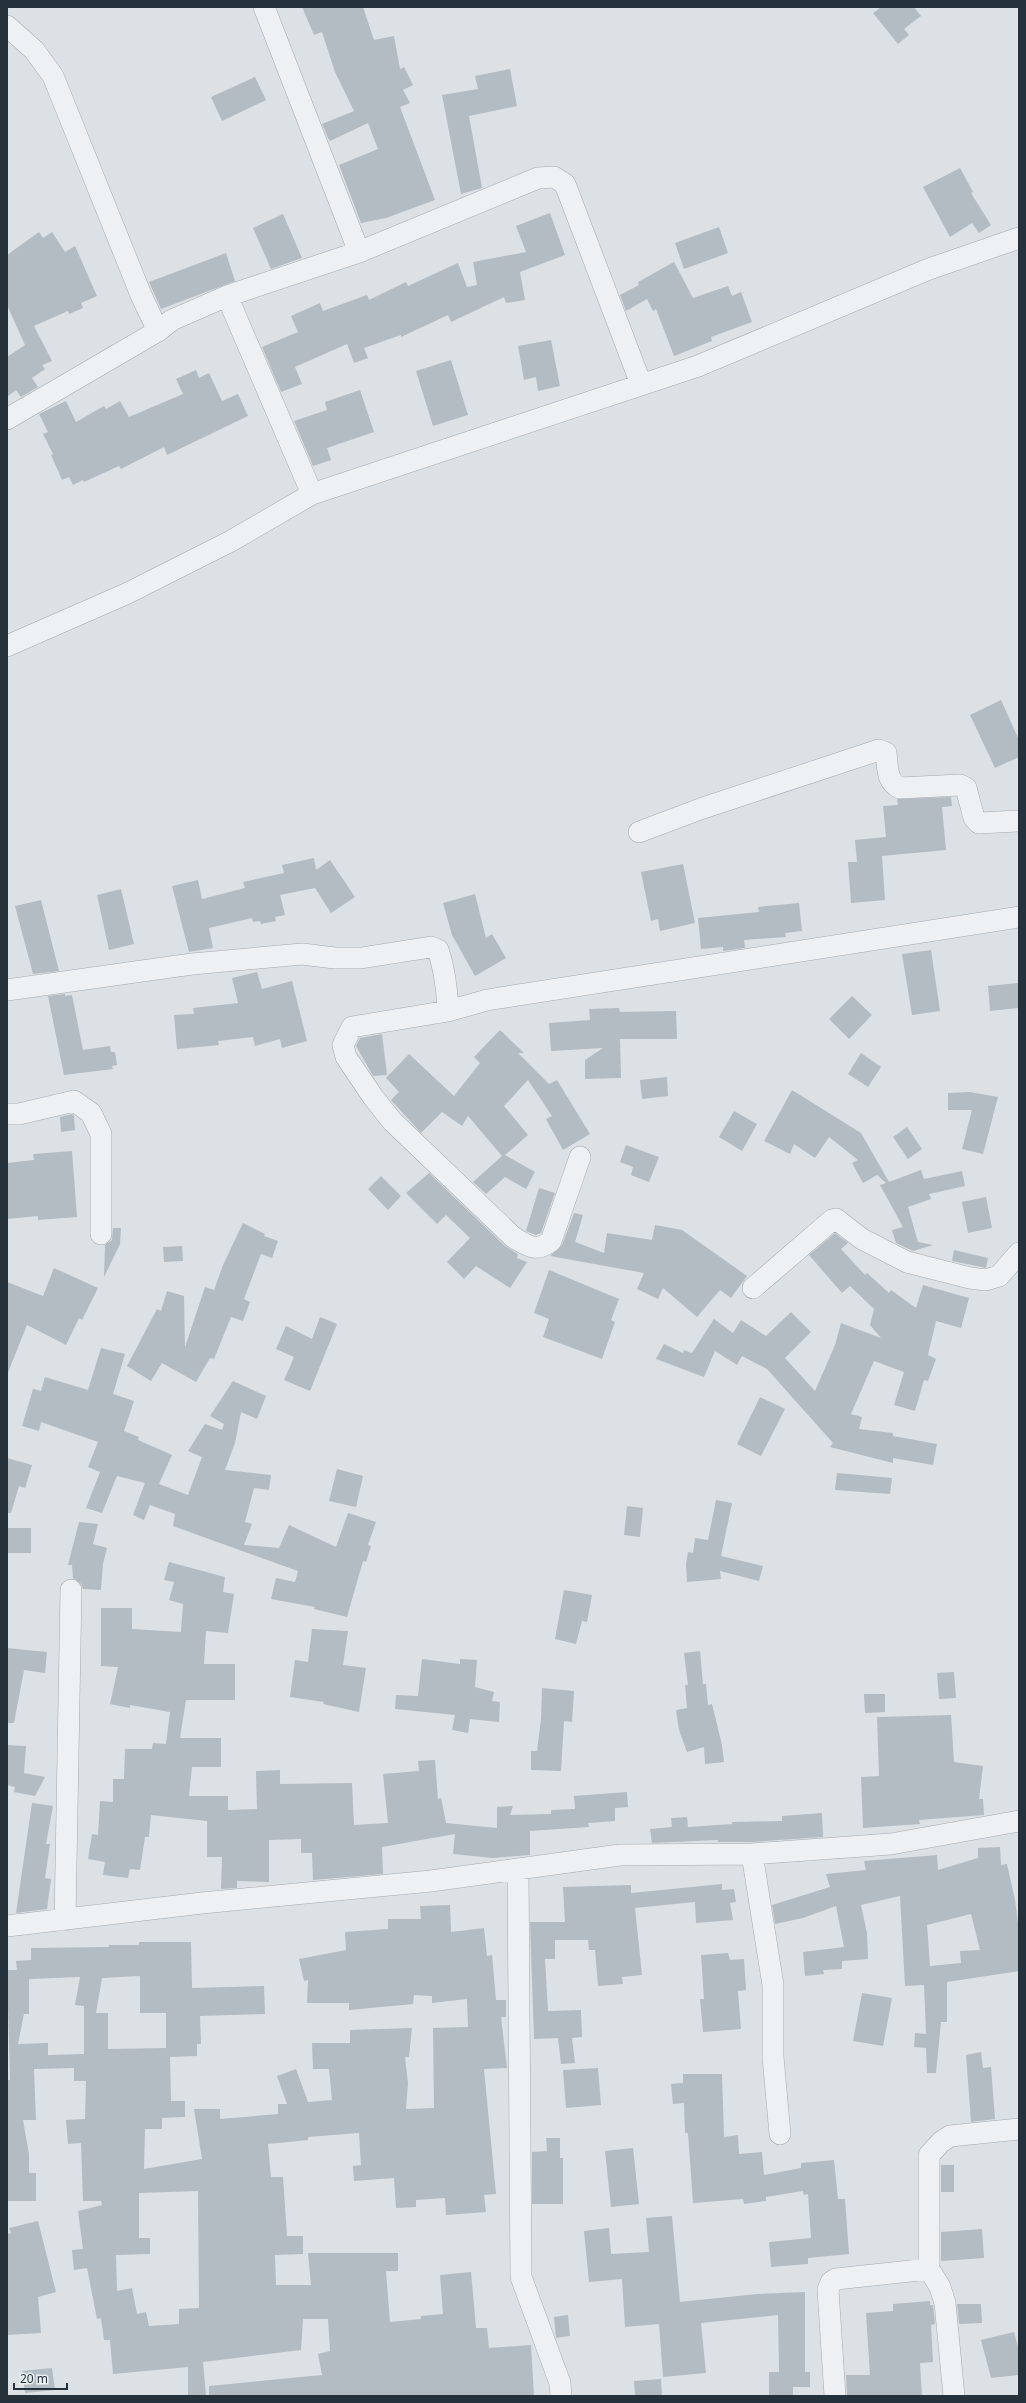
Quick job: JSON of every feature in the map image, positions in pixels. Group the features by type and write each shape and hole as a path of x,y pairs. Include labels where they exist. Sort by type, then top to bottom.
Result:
{"street":[{"path":"264,7 359,252"},
{"path":"7,26 34,50 53,76 141,295 158,331"},
{"path":"7,419 158,331 172,320 227,296 359,252 538,178 554,177 565,184 641,384"},
{"path":"7,646 128,593 231,540 312,494 698,366 929,269 1019,238"},
{"path":"227,296 312,494"},
{"path":"639,832 711,805 879,750 886,753 889,776 892,785 900,788 960,785 966,788 974,818 979,823 1019,821"},
{"path":"580,1157 551,1241 543,1248 529,1247 513,1237 392,1120 346,1057 343,1045 349,1031 352,1027 448,1011 488,1000 1019,918"},
{"path":"7,990 192,964 302,954 335,958 361,958 431,947 438,950 441,958 447,988 448,1011"},
{"path":"7,1114 19,1114 74,1101 91,1113 101,1134 101,1234"},
{"path":"753,1288 832,1220 836,1219 862,1239 907,1262 970,1278 986,1280 999,1276 1019,1254"},
{"path":"65,1920 71,1590"},
{"path":"7,1926 202,1904 431,1881 620,1855 752,1854 891,1844 1019,1821"},
{"path":"752,1854 773,1985 773,2057 780,2134"},
{"path":"518,1870 521,2277 560,2383 561,2396"},
{"path":"954,2396 945,2303 940,2286 929,2269 929,2155 941,2142 950,2136 1019,2129"},
{"path":"835,2396 828,2290 831,2282 836,2279 929,2269"}],"building":[{"path":"302,7 363,7 374,40 394,36 400,69 404,67 413,85 403,90 410,103 400,107 435,200 386,218 361,223 339,165 378,149 368,123 330,141 328,138 322,124 354,111 335,72 322,32 314,35"},
{"path":"881,7 914,7 921,16 904,29 909,35 898,44 873,13"},
{"path":"510,69 517,106 469,116 482,188 461,194 442,95 478,89 475,76"},
{"path":"255,77 266,100 222,121 211,97"},
{"path":"960,168 973,192 971,193 991,225 979,233 972,223 950,237 923,187"},
{"path":"550,213 565,255 520,272 525,300 506,303 504,297 451,322 448,315 401,337 401,335 364,348 368,358 354,363 347,344 295,367 302,384 281,392 262,347 298,332 291,316 320,303 323,311 367,295 369,300 406,282 408,286 458,263 467,287 477,285 473,262 526,252 516,226"},
{"path":"283,214 302,258 271,269 253,228"},
{"path":"719,227 728,253 684,269 675,243"},
{"path":"39,232 43,238 52,232 65,252 75,246 97,296 81,303 83,308 69,314 68,311 34,326 52,361 42,365 45,369 32,378 38,387 21,397 16,390 7,397 7,357 25,345 7,305 7,255"},
{"path":"226,253 235,281 161,309 149,282"},
{"path":"674,262 693,298 728,286 732,296 741,292 752,322 711,337 712,341 674,356 656,309 653,311 647,299 626,311 620,295 639,285 638,282"},
{"path":"551,340 560,386 538,391 536,377 524,380 518,346"},
{"path":"451,360 468,415 433,426 416,371"},
{"path":"196,370 199,378 209,373 222,401 238,394 248,416 167,455 164,447 121,469 119,466 84,482 83,480 73,485 69,477 62,480 51,455 53,454 43,434 48,432 39,414 66,401 76,422 104,406 106,409 120,401 129,417 183,394 176,379"},
{"path":"360,390 374,432 327,448 331,460 313,466 294,421 327,410 325,402"},
{"path":"1001,700 1019,740 1019,757 995,768 970,715"},
{"path":"951,797 952,806 942,807 946,850 882,856 885,900 851,903 848,862 857,862 855,840 886,837 883,806 898,805 897,799"},
{"path":"314,858 316,870 330,860 355,897 331,913 315,888 280,895 285,915 275,917 276,921 261,924 260,921 253,922 252,918 209,928 213,948 189,952 172,886 198,880 202,899 245,888 243,882 284,873 282,865"},
{"path":"683,864 695,923 660,931 658,919 651,921 641,872"},
{"path":"121,889 134,944 109,950 97,895"},
{"path":"475,894 486,938 492,934 506,958 475,976 452,935 443,903"},
{"path":"41,900 59,971 33,974 15,906"},
{"path":"799,903 802,931 785,933 786,937 744,940 745,948 723,951 723,947 701,949 698,918 759,912 758,907"},
{"path":"931,950 940,1011 912,1015 902,954"},
{"path":"257,972 262,989 292,981 307,1041 282,1048 280,1039 255,1046 253,1037 218,1041 219,1045 177,1049 174,1015 194,1014 193,1008 238,1003 232,978"},
{"path":"1019,983 1019,1008 990,1011 988,986"},
{"path":"65,994 65,996 72,995 83,1050 110,1046 111,1052 115,1052 117,1065 112,1066 113,1069 64,1075 48,996"},
{"path":"852,996 872,1015 849,1039 829,1019"},
{"path":"619,1008 620,1012 676,1011 677,1039 620,1039 621,1078 585,1079 585,1060 603,1048 551,1051 549,1023 590,1020 589,1009"},
{"path":"500,1030 524,1053 518,1053 549,1084 557,1080 590,1134 563,1150 546,1119 552,1116 528,1080 504,1106 528,1135 505,1155 535,1172 526,1189 505,1177 486,1194 473,1182 502,1156 468,1116 462,1126 442,1112 421,1133 391,1100 399,1092 386,1078 409,1054 454,1096 480,1063 474,1057"},
{"path":"382,1034 387,1075 373,1076 356,1046 360,1038"},
{"path":"861,1053 881,1067 868,1087 848,1074"},
{"path":"667,1077 668,1096 642,1099 640,1080"},
{"path":"792,1090 861,1133 889,1182 921,1170 924,1179 962,1171 965,1186 929,1194 931,1199 908,1207 918,1242 933,1245 913,1251 896,1243 892,1230 903,1227 880,1185 886,1183 877,1175 863,1183 852,1163 858,1160 829,1137 815,1158 794,1144 790,1154 764,1141"},
{"path":"970,1092 998,1097 983,1154 962,1149 972,1110 948,1110 948,1093"},
{"path":"734,1111 757,1124 742,1151 719,1137"},
{"path":"72,1114 74,1116 75,1130 61,1132 60,1117"},
{"path":"907,1127 922,1149 908,1159 893,1137"},
{"path":"626,1145 659,1157 649,1182 631,1175 633,1167 620,1162"},
{"path":"72,1151 77,1217 38,1220 38,1216 7,1219 7,1163 34,1160 33,1154"},
{"path":"429,1173 505,1246 518,1254 517,1258 527,1262 510,1288 476,1266 464,1279 447,1262 470,1238 446,1215 437,1224 406,1193"},
{"path":"381,1176 401,1196 388,1210 368,1189"},
{"path":"539,1188 555,1193 541,1233 536,1235 526,1231"},
{"path":"986,1197 992,1228 968,1233 962,1202"},
{"path":"574,1213 583,1215 575,1242 604,1253 607,1233 652,1240 655,1225 682,1230 747,1276 731,1298 720,1290 697,1317 663,1288 658,1299 637,1289 644,1273 550,1256 562,1245"},
{"path":"243,1223 265,1234 264,1236 278,1241 272,1258 261,1254 244,1299 250,1302 243,1321 231,1317 214,1359 210,1358 196,1382 162,1363 151,1381 127,1366 157,1309 161,1311 167,1291 184,1296 185,1347 205,1287 214,1290 223,1265"},
{"path":"113,1228 121,1228 120,1244 104,1277 105,1245 112,1240"},
{"path":"835,1233 848,1243 841,1249 865,1275 867,1273 889,1293 891,1290 916,1308 923,1285 969,1298 961,1328 936,1321 928,1355 936,1359 928,1381 924,1380 915,1411 894,1405 904,1372 874,1361 851,1414 862,1417 859,1429 893,1433 893,1436 937,1444 933,1465 893,1458 893,1463 830,1447 833,1443 767,1369 742,1356 737,1365 715,1351 704,1377 656,1359 664,1344 683,1353 684,1350 692,1353 714,1319 733,1333 741,1320 766,1336 791,1312 811,1332 785,1358 815,1391 835,1345 841,1323 881,1338 870,1325 874,1309 850,1286 842,1293 809,1255"},
{"path":"182,1246 183,1261 164,1262 163,1247"},
{"path":"954,1250 988,1258 986,1268 952,1261"},
{"path":"54,1268 98,1288 82,1320 79,1318 66,1345 27,1325 7,1375 7,1282 43,1296"},
{"path":"549,1270 619,1299 611,1320 615,1322 602,1359 543,1337 549,1319 534,1313"},
{"path":"320,1317 337,1324 310,1391 284,1380 294,1357 276,1349 286,1326 312,1339"},
{"path":"101,1348 125,1354 113,1394 134,1401 124,1431 139,1437 138,1440 172,1455 159,1484 188,1495 202,1457 188,1451 205,1424 222,1430 224,1424 210,1416 233,1381 266,1396 257,1419 241,1412 235,1443 225,1470 271,1475 269,1490 254,1488 245,1522 252,1524 244,1545 279,1548 289,1525 336,1547 348,1513 376,1522 368,1545 371,1546 366,1562 363,1561 347,1617 314,1609 315,1607 271,1599 276,1578 295,1582 298,1571 173,1526 175,1514 150,1505 144,1520 133,1515 145,1483 117,1476 102,1513 86,1508 100,1472 88,1467 98,1442 41,1422 39,1431 22,1426 33,1389 41,1391 45,1377 88,1390"},
{"path":"760,1397 785,1409 761,1456 737,1444"},
{"path":"7,1458 32,1465 25,1488 19,1486 11,1513 7,1513"},
{"path":"337,1469 363,1476 356,1507 329,1501"},
{"path":"837,1473 892,1478 890,1494 835,1490"},
{"path":"716,1500 732,1503 721,1556 763,1566 759,1581 720,1571 721,1579 687,1582 686,1564 688,1552 693,1553 695,1538 708,1540"},
{"path":"627,1506 643,1508 640,1537 624,1535"},
{"path":"79,1522 98,1524 93,1544 107,1548 103,1564 101,1590 83,1589 81,1584 73,1578 72,1565 68,1565"},
{"path":"7,1528 31,1528 31,1553 7,1553"},
{"path":"169,1562 225,1577 223,1592 234,1594 228,1633 206,1631 204,1664 235,1664 235,1700 186,1700 180,1738 221,1738 221,1767 192,1767 189,1796 228,1796 228,1810 257,1809 256,1771 280,1770 280,1784 352,1783 354,1825 388,1823 383,1774 419,1771 418,1761 435,1760 438,1799 441,1798 446,1823 497,1828 497,1807 513,1806 510,1815 551,1814 551,1810 575,1809 574,1796 627,1792 628,1807 615,1808 615,1821 588,1823 589,1827 530,1831 530,1855 493,1858 453,1854 455,1834 382,1847 383,1874 313,1880 312,1853 301,1853 301,1839 269,1840 269,1882 237,1881 237,1888 221,1889 222,1857 207,1857 207,1821 151,1815 149,1837 145,1837 140,1870 130,1869 128,1878 103,1875 105,1862 88,1859 92,1834 98,1835 100,1801 113,1802 113,1779 124,1779 125,1749 152,1749 153,1743 166,1744 170,1712 130,1705 130,1708 110,1704 118,1667 101,1666 101,1608 132,1608 132,1629 181,1632 183,1604 169,1600 174,1582 164,1580"},
{"path":"564,1590 592,1595 587,1622 582,1621 576,1644 555,1639"},
{"path":"312,1629 348,1631 343,1665 366,1668 359,1712 323,1704 324,1702 290,1697 295,1660 308,1662"},
{"path":"7,1648 47,1652 45,1673 24,1670 14,1723 7,1723"},
{"path":"700,1651 703,1684 706,1684 708,1705 712,1704 722,1745 724,1762 705,1764 704,1747 687,1752 679,1730 676,1710 687,1708 685,1685 688,1685 684,1653"},
{"path":"422,1659 460,1664 460,1659 477,1660 475,1687 494,1692 492,1701 500,1702 499,1722 470,1719 468,1733 452,1730 455,1715 395,1709 396,1695 418,1696"},
{"path":"954,1672 956,1698 939,1699 937,1673"},
{"path":"542,1688 574,1691 572,1722 564,1721 561,1771 531,1770 531,1751 537,1751 541,1719"},
{"path":"864,1694 885,1694 885,1712 865,1713"},
{"path":"951,1715 954,1762 983,1766 979,1799 983,1799 984,1815 919,1820 920,1824 863,1828 861,1777 879,1776 877,1717"},
{"path":"7,1745 26,1746 24,1773 45,1777 35,1796 14,1792 15,1787 7,1785"},
{"path":"32,1803 53,1806 46,1844 50,1844 45,1878 51,1879 47,1909 16,1913"},
{"path":"822,1813 823,1837 752,1842 718,1842 718,1840 652,1843 650,1829 672,1827 671,1818 687,1817 688,1827 732,1824 732,1822 782,1821 782,1816"},
{"path":"1000,1847 1001,1865 1007,1864 1015,1900 1019,1931 1019,1971 947,1982 947,2022 941,2022 936,2073 927,2073 926,2048 914,2047 915,2033 926,2034 924,1985 905,1986 900,1896 861,1905 867,1933 868,1959 842,1961 842,1969 823,1970 824,1974 805,1976 803,1952 844,1947 836,1906 803,1918 775,1924 772,1905 830,1887 826,1874 866,1870 864,1861 937,1855 938,1870 978,1858 978,1848","holes":["971,1914 980,1950 960,1951 961,1963 930,1966 927,1925"]},
{"path":"722,1884 722,1890 734,1889 736,1902 730,1903 733,1920 696,1923 695,1902 635,1908 642,1975 622,1977 623,1984 598,1986 595,1950 589,1950 588,1940 555,1940 555,1959 545,1959 548,2011 581,2010 582,2037 572,2038 575,2063 561,2064 558,2038 534,2039 530,1922 565,1922 563,1887 631,1885 631,1893"},
{"path":"450,1905 451,1932 484,1928 487,1956 492,1955 496,2000 506,2000 506,2017 501,2017 507,2068 484,2069 496,2194 484,2195 486,2212 446,2215 445,2198 416,2200 416,2207 396,2208 394,2178 354,2181 353,2166 361,2165 359,2133 308,2137 308,2140 268,2144 271,2177 283,2177 287,2236 303,2236 303,2254 275,2255 276,2285 311,2285 308,2253 398,2253 398,2271 386,2271 390,2322 421,2319 421,2316 443,2314 440,2275 471,2272 476,2328 487,2328 489,2348 531,2345 534,2396 209,2396 209,2386 322,2375 318,2354 330,2351 328,2319 303,2319 301,2350 203,2362 206,2396 188,2396 188,2367 113,2374 110,2340 104,2340 101,2318 97,2319 87,2268 74,2270 72,2250 83,2249 78,2211 102,2205 101,2201 83,2201 81,2143 68,2144 66,2120 85,2119 86,2081 74,2081 74,2068 34,2069 36,2120 23,2120 29,2154 29,2173 36,2173 36,2201 7,2201 7,2080 10,2080 7,1970 17,1970 16,1961 31,1960 31,1948 109,1947 109,1945 139,1945 139,1942 191,1942 192,1988 264,1986 265,2014 200,2016 201,2044 197,2044 197,2056 170,2057 171,2101 185,2101 185,2117 162,2118 162,2129 145,2129 144,2169 202,2159 194,2109 220,2109 220,2119 278,2114 278,2104 287,2104 277,2076 296,2069 308,2102 332,2100 329,2069 313,2069 312,2043 350,2043 350,2030 412,2028 409,2057 405,2057 408,2083 406,2109 434,2108 433,2028 468,2027 467,1999 432,2003 432,1996 414,1995 413,2004 349,2010 349,2003 307,2003 308,1980 304,1981 299,1959 346,1950 345,1932 388,1929 388,1919 421,1919 420,1906","holes":["140,1976 140,2013 166,2013 166,2048 108,2049 108,2013 96,2013 102,1978","80,1977 75,2005 84,2006 84,2054 48,2055 48,2043 18,2044 24,2014 29,2014 29,1979","198,2191 199,2308 179,2309 179,2324 149,2326 146,2312 137,2314 132,2288 117,2291 116,2255 150,2254 150,2238 139,2238 139,2193"]},
{"path":"728,1953 730,1960 744,1959 746,1990 738,1991 741,2029 703,2032 700,1999 704,1999 701,1955"},
{"path":"862,1993 892,1998 883,2046 853,2041"},
{"path":"981,2052 983,2068 991,2067 995,2119 971,2122 966,2055"},
{"path":"598,2068 601,2105 566,2108 563,2070"},
{"path":"683,2074 722,2074 724,2137 738,2135 739,2154 762,2152 764,2175 801,2168 801,2163 834,2160 838,2199 845,2199 849,2254 808,2258 808,2264 771,2267 769,2242 811,2238 808,2194 804,2195 803,2191 766,2197 766,2201 744,2204 743,2199 693,2203 688,2133 685,2133 684,2103 673,2104 671,2084 683,2083"},
{"path":"546,2138 560,2138 560,2158 563,2158 563,2204 532,2204 532,2152 547,2151"},
{"path":"633,2148 639,2204 611,2207 605,2151"},
{"path":"941,2165 954,2165 954,2192 941,2192"},
{"path":"672,2216 680,2302 757,2294 805,2292 805,2372 810,2372 810,2387 793,2387 793,2396 769,2396 769,2372 779,2372 778,2315 701,2323 706,2373 663,2377 659,2324 625,2327 622,2279 589,2282 584,2231 609,2228 611,2254 649,2252 646,2218"},
{"path":"38,2221 56,2292 38,2297 41,2333 7,2335 7,2234 11,2233 9,2228"},
{"path":"982,2229 984,2258 941,2261 941,2232"},
{"path":"930,2301 930,2305 933,2305 935,2324 931,2325 933,2362 920,2363 922,2396 847,2396 846,2375 870,2375 866,2313 893,2311 893,2304"},
{"path":"957,2304 981,2304 982,2323 959,2324"},
{"path":"568,2315 570,2336 556,2338 554,2317"},
{"path":"1014,2332 1019,2351 1019,2375 991,2378 981,2340"},
{"path":"52,2368 55,2390 25,2393 22,2371"},
{"path":"661,2379 662,2396 635,2396 634,2381"}]}
